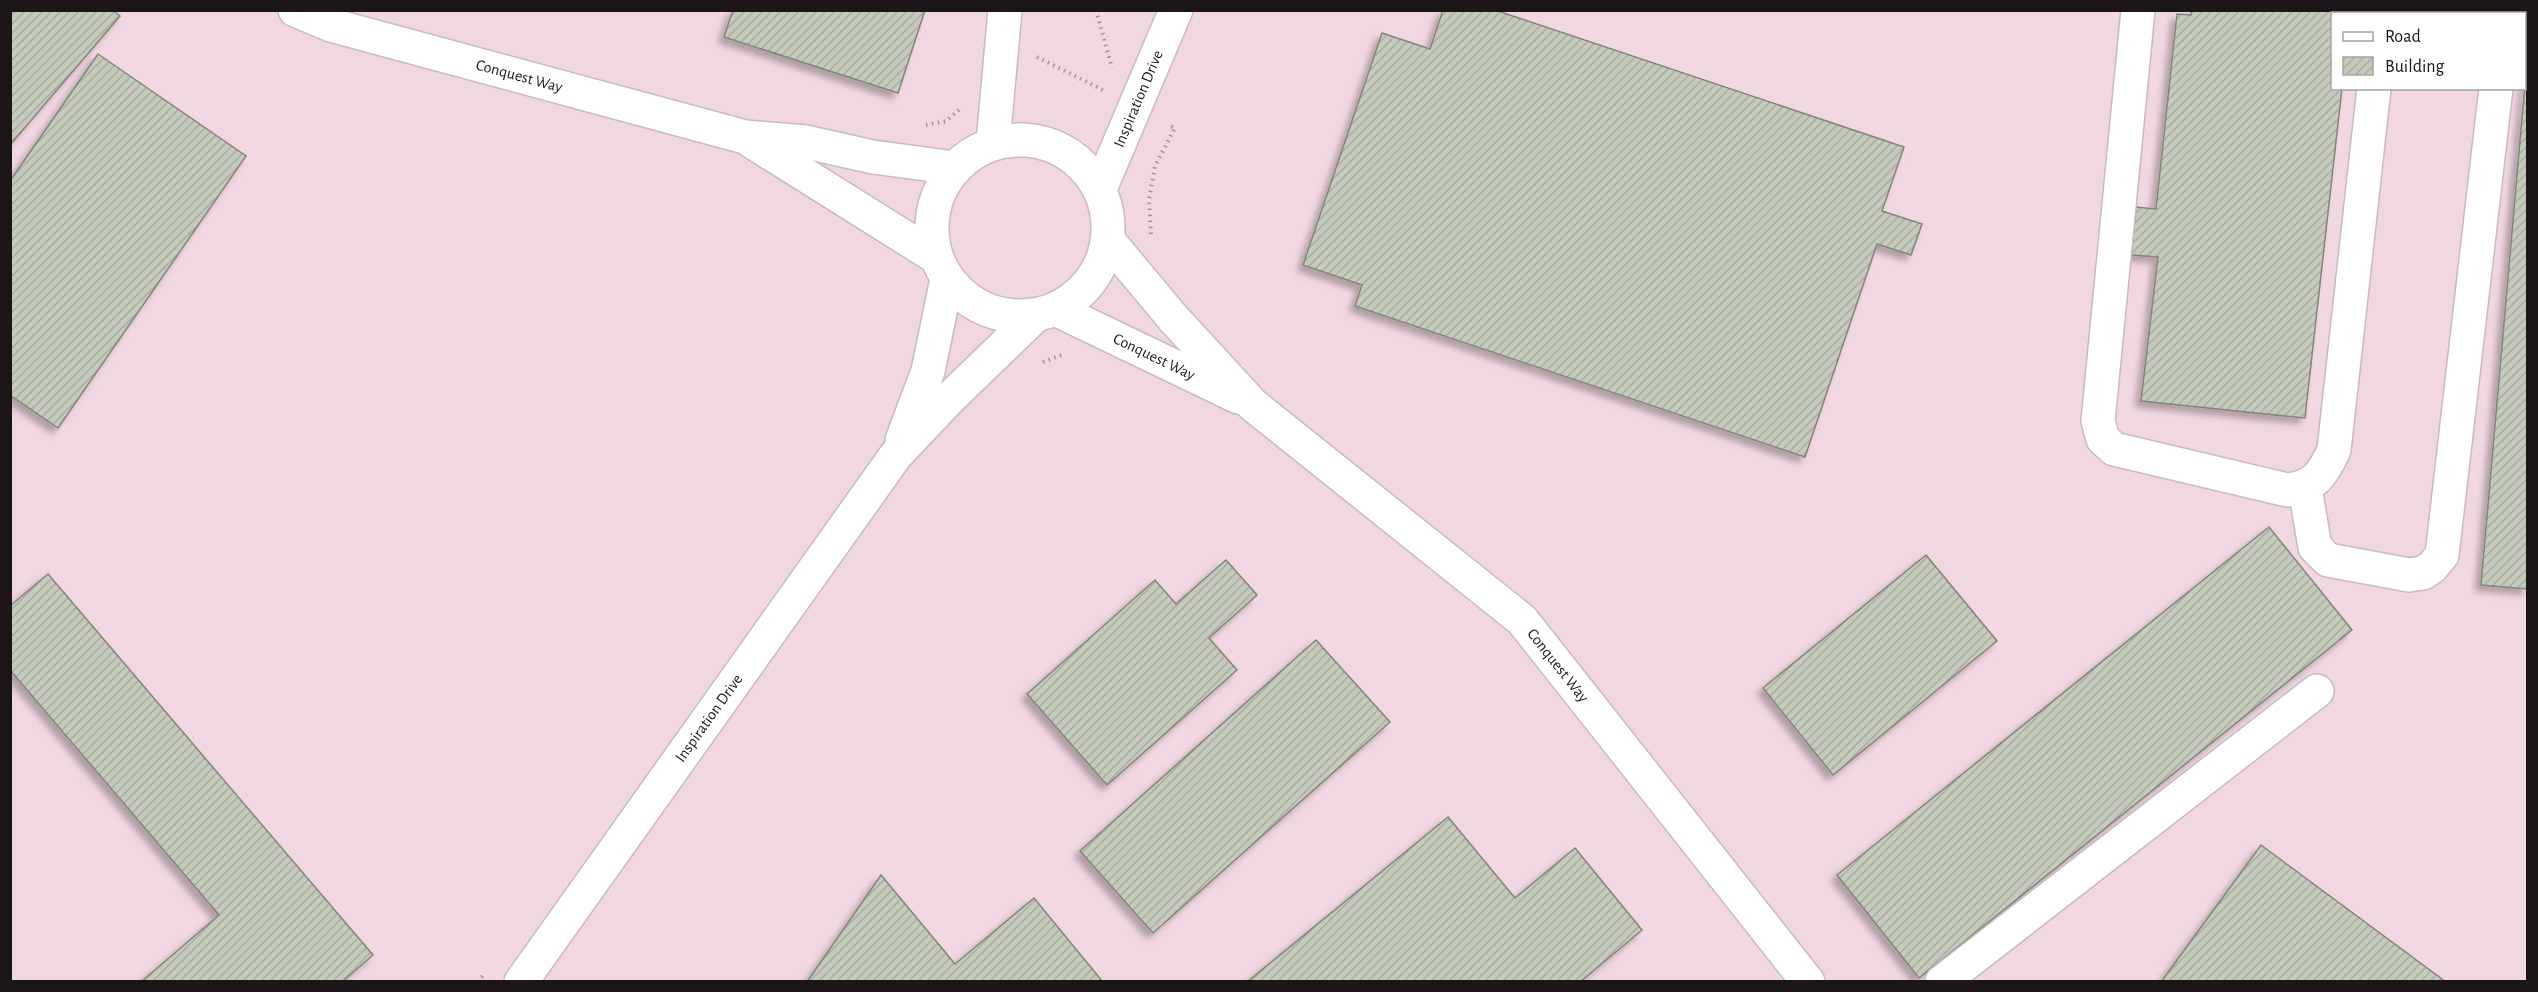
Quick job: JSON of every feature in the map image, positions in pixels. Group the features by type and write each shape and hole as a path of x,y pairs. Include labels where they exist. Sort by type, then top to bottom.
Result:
{"street":[{"name":"Conquest Way","path":"295,10 331,25 745,137 806,142 873,157 955,168"},
{"path":"993,143 1005,10"},
{"name":"Inspiration Drive","path":"1100,189 1176,10"},
{"path":"2138,10 2098,421 2103,439 2114,449 2287,490 2305,488 2324,471 2334,450 2373,90"},
{"path":"2305,488 2315,547 2328,560 2409,575 2423,573 2433,567 2442,555 2496,90"},
{"name":"Conquest Way","path":"745,137 941,268"},
{"path":"1018,139 1044,142 1067,152 1086,168 1100,189 1108,213 1108,240 1099,268 1080,292 1045,312 1011,316 986,310 964,297 941,268 931,234 933,210 941,187 955,168 972,153 993,143 1018,139"},
{"name":"Conquest Way","path":"1108,240 1173,318 1253,405 1522,620 1808,981"},
{"name":"Inspiration Drive","path":"896,455 928,371 941,268"},
{"name":"Conquest Way","path":"1045,312 1253,405"},
{"name":"Inspiration Drive","path":"520,981 896,455 950,398 1045,312"},
{"path":"1942,981 2317,691"}],"path":[{"path":"1096,10 1113,69"},
{"path":"902,160 911,128 946,122 961,109 964,101"},
{"path":"478,981 485,972"}],"shaded area":[{"path":"11,11 2527,11 2527,981 11,981"}],"building":[{"path":"10,10 113,10 120,16 10,145"},
{"path":"733,10 925,10 898,93 724,37"},
{"path":"1443,10 1495,10 1904,147 1882,211 1922,224 1911,255 1877,244 1805,457 1355,306 1362,285 1303,265 1382,33 1430,49"},
{"path":"2191,10 2351,10 2351,12 2331,12 2331,90 2342,90 2305,418 2141,401 2158,257 2131,255 2136,207 2156,209 2177,14 2191,15"},
{"path":"2528,50 2528,589 2481,585"},
{"path":"98,54 246,156 58,428 10,395 10,181"},
{"path":"2269,527 2352,630 1919,978 1837,875"},
{"path":"1926,555 1997,641 1833,775 1763,688"},
{"path":"1226,560 1257,595 1209,638 1237,670 1107,785 1027,694 1155,580 1176,604"},
{"path":"48,574 373,955 342,982 141,982 219,915 10,670 10,606"},
{"path":"1316,640 1390,722 1153,933 1080,851"},
{"path":"1448,817 1515,898 1575,848 1642,930 1580,982 1247,982"},
{"path":"2261,845 2446,982 2161,982"},
{"path":"881,875 955,964 1034,898 1103,982 807,982"}]}
